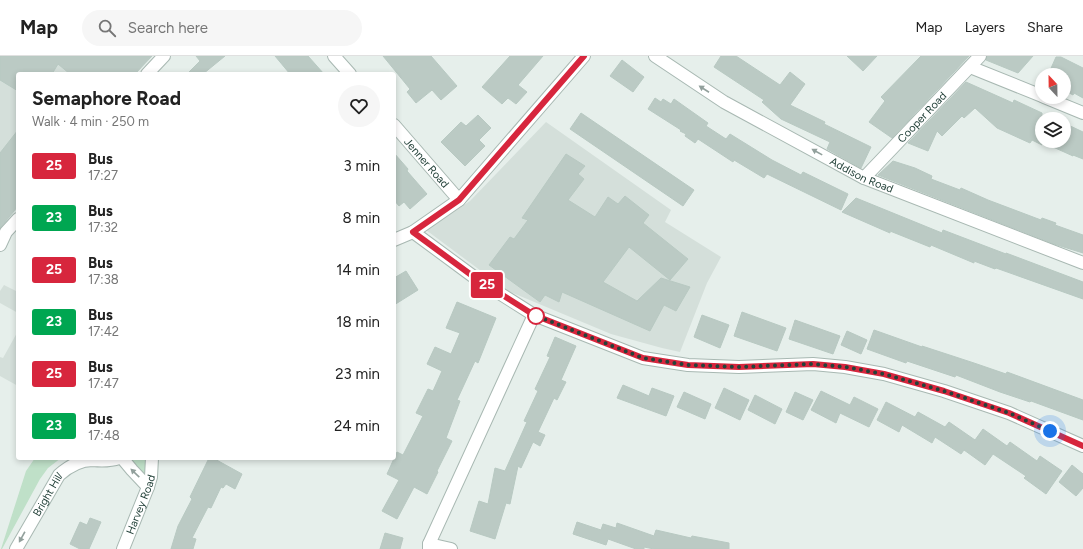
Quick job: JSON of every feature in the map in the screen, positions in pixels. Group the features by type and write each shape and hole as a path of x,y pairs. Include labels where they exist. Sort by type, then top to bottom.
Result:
{"street":[{"path":"149,72 164,56"},
{"path":"334,56 348,72"},
{"path":"396,239 413,232 459,200 584,56"},
{"name":"Addison Road","path":"655,56 724,102 864,178 1083,263"},
{"name":"Cooper Road","path":"864,178 980,56"},
{"path":"970,67 1035,94"},
{"path":"1060,104 1083,113"},
{"name":"Jenner Road","path":"396,127 459,200"},
{"path":"0,245 6,232 16,220"},
{"path":"413,232 474,277 534,315 643,358 688,365 739,367 813,364 845,367 884,374 944,391 1009,413 1083,446"},
{"path":"451,549 429,547 534,315"},
{"name":"Bright Hill","path":"16,549 58,475 65,469 80,462 109,460"},
{"path":"124,460 148,486"},
{"name":"Harvey Road","path":"123,549 151,477 152,460"}],"shaded area":[{"path":"0,56 117,72 16,72 16,210 5,224 0,234"},
{"path":"546,122 671,210 665,222 721,257 707,283 680,352 611,334 508,291 426,230 470,201"},
{"path":"4,285 16,291 16,312 0,303 0,291"},
{"path":"16,335 16,385 0,376 0,357 3,358"}],"green space":[{"path":"34,460 58,460 48,468 40,479 1,549 26,471"},
{"path":"130,460 146,460 145,476"}],"building":[{"path":"0,56 152,56 137,72 68,72 58,64 53,72 16,72 16,90 0,80"},
{"path":"196,56 225,56 205,72 189,72 200,61"},
{"path":"275,56 308,56 322,72 288,72"},
{"path":"383,56 431,56 457,86 441,100 432,90 416,103 407,92 410,89"},
{"path":"510,56 543,56 518,85 527,92 516,104 508,98 502,104 482,87"},
{"path":"721,56 736,56 780,85 790,72 805,84 790,105 825,122 824,124 871,147 861,168 827,149 830,142 781,119 762,102 764,100 714,67"},
{"path":"847,56 877,56 863,71"},
{"path":"921,56 969,56 892,138 869,122 885,101 881,97"},
{"path":"987,56 1033,56 1018,73 986,60"},
{"path":"1056,57 1061,57 1083,68 1083,98 1074,93 1073,95 1071,94 1071,68 1051,68"},
{"path":"622,60 644,77 633,92 610,76"},
{"path":"966,82 1013,103 1014,100 1040,112 1035,112 1035,142 1032,140 1030,143 997,128 975,108 964,118 962,116 942,136 937,131 928,151 908,143"},
{"path":"655,98 661,102 663,99 671,104 674,99 708,123 706,126 726,139 730,134 772,160 801,175 803,172 848,194 841,210 767,174 764,178 734,160 733,162 698,139 695,143 685,136 686,134 680,131 681,130 648,109"},
{"path":"581,113 694,190 683,206 570,129"},
{"path":"478,115 491,128 479,140 485,146 465,166 441,142 461,122 466,126"},
{"path":"1071,126 1083,132 1083,159 1055,148 1071,148"},
{"path":"16,133 16,208 0,228 0,153"},
{"path":"566,154 585,166 578,174 584,179 568,200 595,217 608,197 618,204 625,196 649,215 643,223 688,259 670,280 629,247 603,282 637,301 661,278 690,287 676,311 664,305 650,331 562,292 559,302 545,295 540,302 489,265 510,237 514,239 528,220 522,218"},
{"path":"396,155 408,169 407,171 427,194 410,209 404,202 399,206 396,202"},
{"path":"893,161 915,168 932,176 931,179 960,190 961,188 1041,220 1042,218 1056,223 1055,225 1083,235 1083,253 1054,244 878,175"},
{"path":"856,198 942,233 943,230 1083,282 1083,299 996,268 995,269 974,261 974,263 931,245 930,247 890,231 890,233 842,212"},
{"path":"406,271 418,290 396,304 396,277"},
{"path":"457,302 496,318 478,363 475,361 457,400 460,401 446,438 452,441 437,471 438,472 427,494 414,487 397,519 382,511 399,480 387,474 393,460 396,460 397,452 403,455 423,416 416,413 428,389 433,391 442,371 427,364 435,347 451,354 460,333 446,328"},
{"path":"742,312 786,328 777,351 734,336"},
{"path":"702,315 729,325 720,348 694,337"},
{"path":"795,320 840,336 833,354 789,339"},
{"path":"874,330 1006,374 1007,372 1083,400 1083,420 1031,401 1030,402 1000,392 956,375 955,377 907,361 906,363 867,349"},
{"path":"847,331 867,340 861,354 841,345"},
{"path":"555,337 576,346 561,380 566,382 557,400 554,398 538,432 545,435 540,446 533,442 521,468 518,466 510,504 506,503 495,539 470,531 479,501 488,504 495,468 505,471 527,422 524,421 538,391 535,389 550,357 547,356"},
{"path":"623,385 649,396 652,388 674,396 666,416 617,398"},
{"path":"724,388 749,400 740,420 715,408"},
{"path":"821,391 850,405 854,397 878,409 869,427 840,413 836,423 811,410"},
{"path":"684,392 711,404 705,419 677,407"},
{"path":"795,392 813,400 803,420 786,412"},
{"path":"755,395 782,409 775,424 748,410"},
{"path":"886,402 915,417 918,412 945,427 949,422 975,440 983,429 1007,446 1010,442 1037,461 1040,456 1062,471 1046,494 1024,478 1026,476 993,454 985,465 964,450 961,454 935,437 932,443 902,425 899,432 877,420"},
{"path":"208,460 217,460 242,474 235,489 226,484 223,488 221,487 211,508 208,507 192,538 196,539 193,549 171,549 178,526 192,499 190,497"},
{"path":"1072,465 1083,474 1083,488 1076,496 1059,482"},
{"path":"90,518 101,522 89,549 80,549 70,544 80,522 87,525"},
{"path":"577,522 601,530 603,524 616,528 617,523 654,536 656,530 691,538 692,536 729,543 729,549 654,549 644,547 644,549 636,549 608,539 606,545 573,534"},
{"path":"385,533 403,538 400,549 380,549"}],"bus line":[{"name":"25","path":"584,56 459,200 413,232 474,277 534,315 643,358 688,365 739,367 813,364 845,367 884,374 944,391 1009,413 1083,446"}],"route":[{"path":"536,316 534,315 643,358 688,365 739,367 813,364 845,367 884,374 944,391 1009,413 1050,431"}]}
